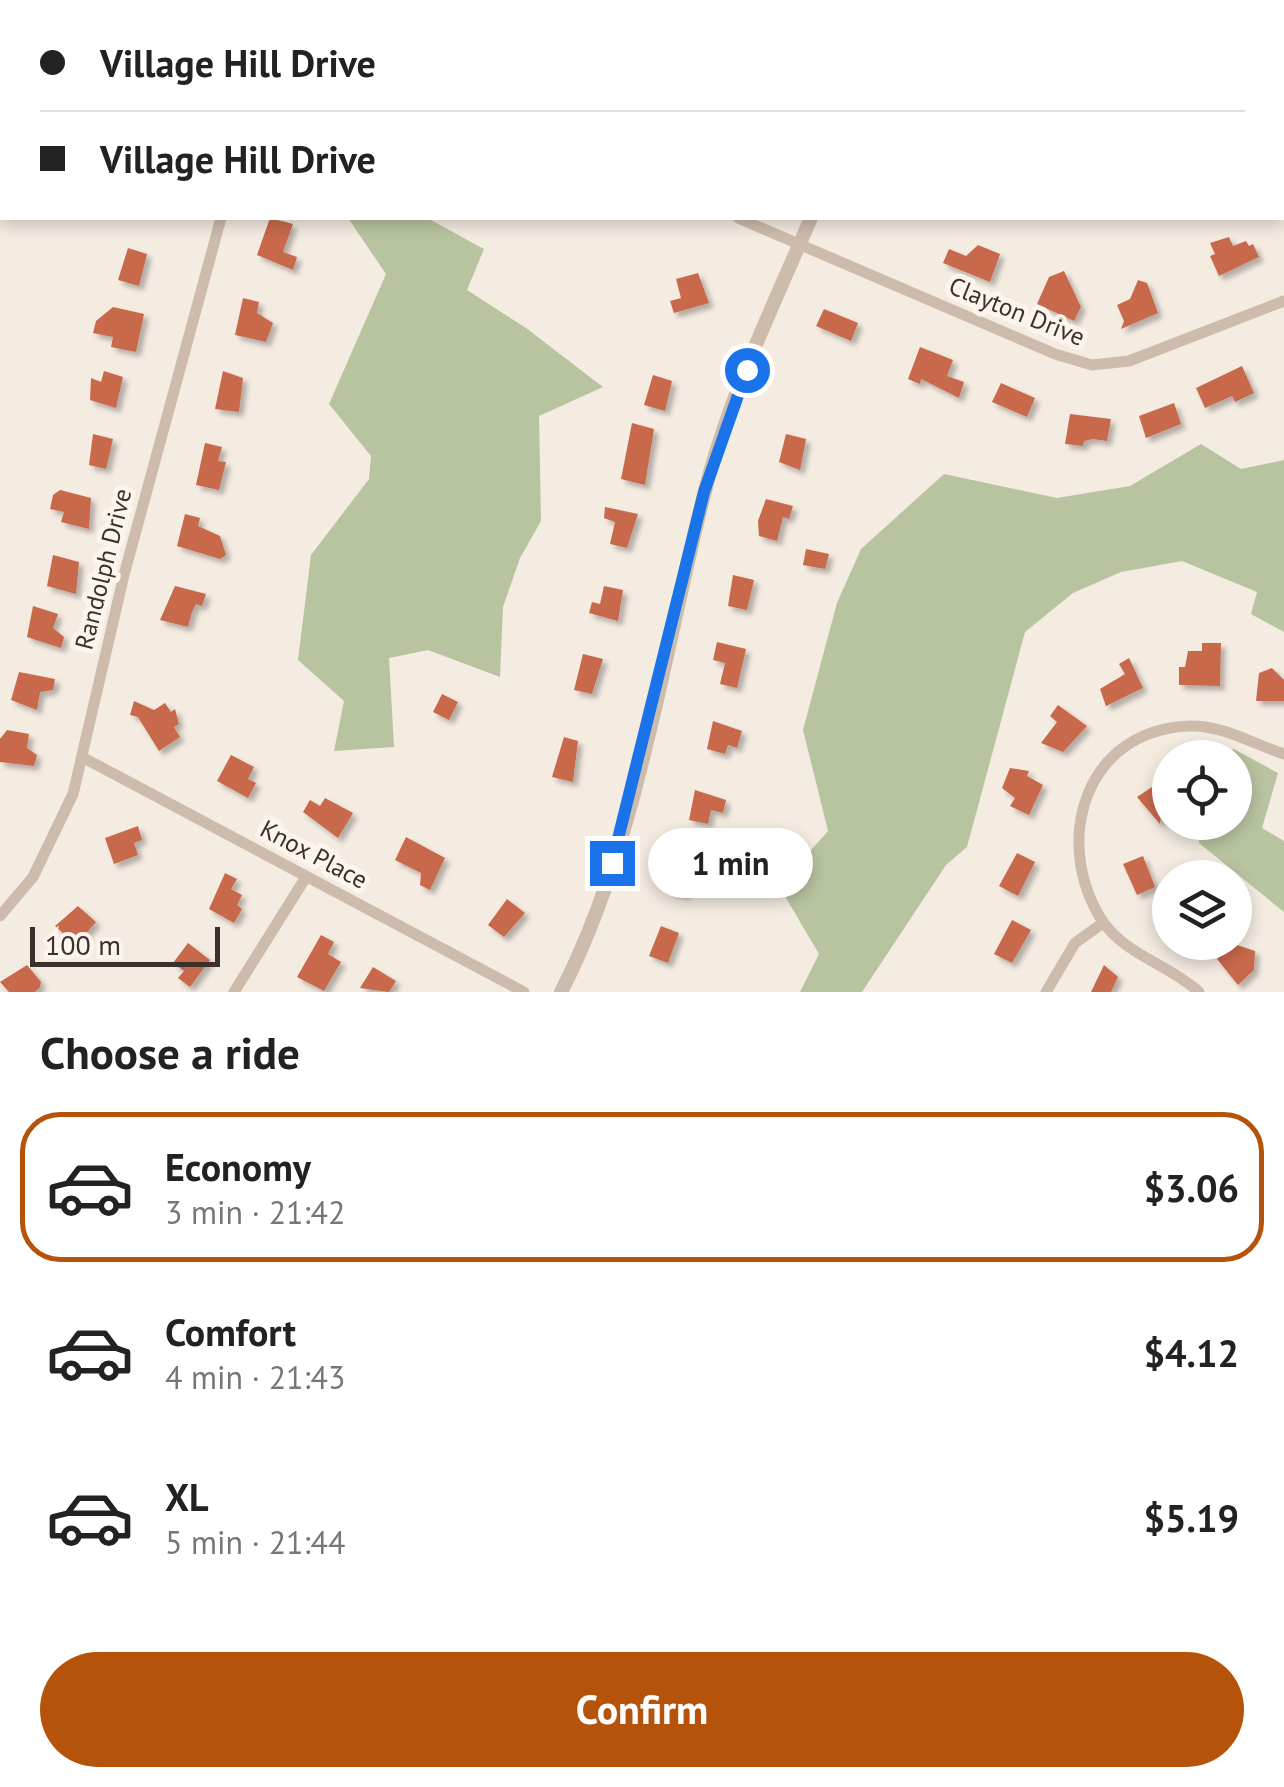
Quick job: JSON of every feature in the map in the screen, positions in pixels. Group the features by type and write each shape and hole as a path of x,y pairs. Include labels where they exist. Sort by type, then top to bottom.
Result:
{"street":[{"name":"Randolph Drive","path":"0,916 33,877 57,833 82,757 124,575 220,220"},
{"name":"Clayton Drive","path":"743,220 1055,354 1092,365 1129,361 1284,301"},
{"path":"561,992 580,955 621,834 717,448 809,220"},
{"path":"1199,992 1172,971 1148,960 1103,923 1081,873 1078,819 1088,790 1124,747 1158,730 1192,726 1226,731 1284,754"},
{"name":"Knox Place","path":"82,757 524,992"},
{"path":"234,992 306,877"},
{"path":"1046,992 1075,943 1103,923"}],"green space":[{"path":"349,220 431,220 484,249 467,290 526,328 603,387 539,416 541,521 520,558 503,607 500,677 428,650 389,658 394,747 334,751 344,701 298,660 311,555 369,479 371,456 329,404 386,274"},
{"path":"1201,444 1241,469 1284,460 1284,632 1251,614 1257,592 1182,561 1121,572 1073,593 1025,632 967,847 946,865 862,992 800,992 819,954 779,886 828,831 803,730 837,603 861,549 944,474 1057,498 1130,486"},
{"path":"1252,759 1278,773 1262,828 1284,841 1284,912 1252,886 1252,860 1220,860 1199,843 1252,840"}],"building":[{"path":"269,220 293,224 283,252 297,257 293,270 257,255"},
{"path":"1229,237 1233,246 1246,241 1249,246 1253,244 1259,257 1219,276 1210,256 1215,254 1210,243"},
{"path":"978,245 1000,254 990,282 943,263 949,249 966,256"},
{"path":"128,248 147,254 139,286 118,280"},
{"path":"1064,271 1081,307 1074,321 1037,304 1049,277"},
{"path":"698,273 709,303 674,313 670,301 681,298 676,279"},
{"path":"1138,280 1147,283 1158,313 1121,329 1124,321 1117,305 1130,299"},
{"path":"243,298 259,302 257,313 273,323 266,342 235,335"},
{"path":"113,307 144,314 136,352 111,347 113,337 93,333 96,321"},
{"path":"824,309 858,323 851,341 816,326"},
{"path":"920,347 953,360 947,376 964,382 959,398 921,379 920,384 908,379"},
{"path":"1242,366 1254,393 1235,402 1232,396 1205,408 1196,388"},
{"path":"104,371 123,377 116,408 90,400 91,378 101,382"},
{"path":"223,371 243,378 239,412 215,409"},
{"path":"653,375 672,381 665,411 644,405"},
{"path":"1001,383 1035,398 1027,417 992,402"},
{"path":"1174,403 1181,424 1146,438 1139,416"},
{"path":"1070,414 1111,419 1107,441 1093,439 1084,441 1083,446 1065,444"},
{"path":"632,423 654,429 645,485 621,479"},
{"path":"93,434 113,439 106,469 89,465"},
{"path":"786,434 806,439 800,470 779,462"},
{"path":"205,443 222,447 218,461 226,462 219,490 196,485"},
{"path":"60,490 91,498 89,529 61,522 64,512 50,509 53,495"},
{"path":"766,499 793,506 789,519 783,517 777,541 759,536 758,521"},
{"path":"605,507 638,514 627,548 610,544 615,522 604,518"},
{"path":"185,514 200,518 198,526 220,536 226,555 220,559 177,546"},
{"path":"806,549 829,554 825,569 803,565"},
{"path":"53,555 79,562 76,594 47,586"},
{"path":"733,575 754,580 747,610 728,606"},
{"path":"175,586 206,594 202,606 196,604 188,627 160,620"},
{"path":"604,586 623,590 618,621 589,613 592,602 600,604"},
{"path":"33,606 58,614 53,628 64,637 61,648 27,637"},
{"path":"717,642 746,649 737,688 720,684 725,663 713,660"},
{"path":"1202,643 1221,643 1220,686 1179,685 1179,667 1185,667 1188,651 1202,651"},
{"path":"583,654 603,659 592,694 574,690"},
{"path":"1129,658 1143,688 1106,706 1100,689 1125,674 1119,664"},
{"path":"1272,668 1284,680 1284,701 1256,701 1259,673"},
{"path":"19,672 55,679 53,690 40,692 37,710 11,700"},
{"path":"442,694 458,702 449,720 433,712"},
{"path":"134,701 154,710 165,703 171,712 175,709 179,724 174,727 180,737 159,751 138,717 130,715"},
{"path":"1058,705 1087,726 1063,752 1041,743 1057,722 1050,716"},
{"path":"713,721 742,731 737,748 728,745 725,754 707,749"},
{"path":"7,730 29,734 27,748 37,755 34,766 0,762 0,739"},
{"path":"564,737 578,741 573,782 552,777"},
{"path":"231,755 254,767 248,779 256,783 248,798 217,781"},
{"path":"1010,768 1029,771 1027,776 1043,785 1029,815 1010,806 1015,798 1002,788"},
{"path":"1152,787 1152,815 1137,797"},
{"path":"695,790 726,800 723,813 711,810 708,824 689,820"},
{"path":"325,798 353,813 338,838 303,812 310,800 320,806"},
{"path":"138,826 142,840 134,843 138,855 114,864 105,838"},
{"path":"406,837 445,858 430,890 420,885 421,873 395,860"},
{"path":"665,851 694,857 686,895 670,892 674,872 661,869"},
{"path":"1017,853 1035,862 1018,896 999,886"},
{"path":"1143,856 1152,888 1137,895 1123,864"},
{"path":"225,873 237,879 231,889 242,895 237,905 242,909 234,923 209,909"},
{"path":"507,899 525,913 504,937 488,925"},
{"path":"78,906 96,922 76,945 55,926"},
{"path":"1012,920 1031,930 1012,963 994,954"},
{"path":"661,926 679,933 668,963 649,956"},
{"path":"321,935 334,942 328,954 341,962 324,991 297,977"},
{"path":"188,943 210,960 190,987 178,978 184,971 173,963"},
{"path":"1252,950 1255,951 1254,970 1238,985 1218,960 1252,960"},
{"path":"27,965 41,982 40,987 35,992 9,992 0,982"},
{"path":"1104,965 1118,977 1111,992 1091,992"},
{"path":"373,967 396,981 389,992 360,988"}],"route":[{"path":"612,863 704,492 747,370"}]}
